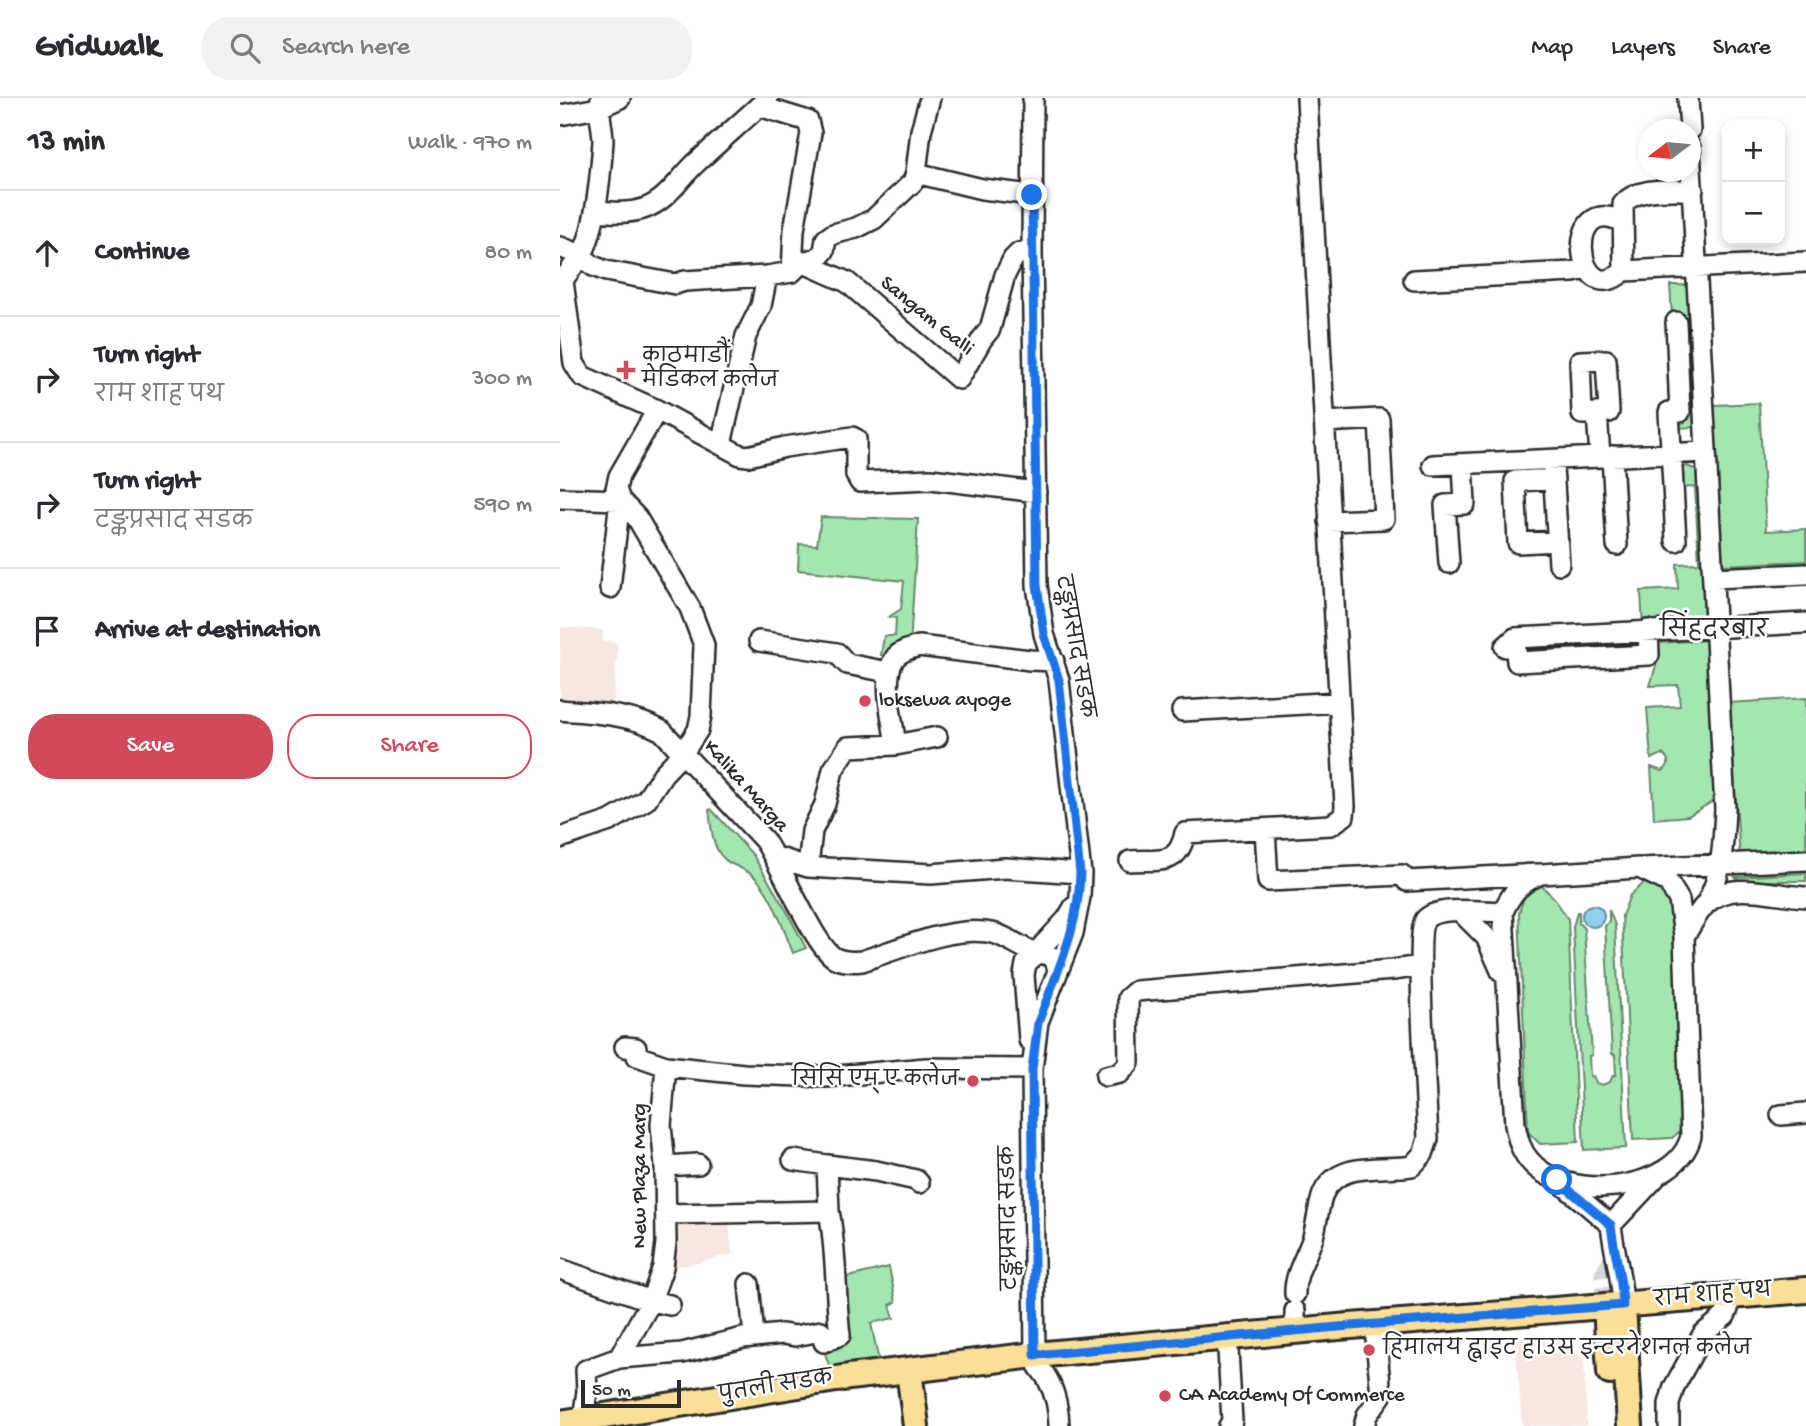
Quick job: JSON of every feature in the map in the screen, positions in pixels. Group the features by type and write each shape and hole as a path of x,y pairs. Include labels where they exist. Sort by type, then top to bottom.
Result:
{"main road":[{"name":"राम शाह पथ","path":"1036,1361 1376,1338 1806,1290"},
{"name":"राम शाह पथ","path":"910,1377 1036,1361 1295,1312 1615,1312 1806,1304"},
{"path":"1614,1426 1615,1312"},
{"path":"1615,1312 1630,1426"},
{"path":"630,1426 910,1377 916,1426"},
{"name":"पुतली सडक","path":"572,1421 821,1381 910,1377"}],"street":[{"path":"560,115 620,98"},
{"path":"560,247 582,255 593,266 606,271 675,284 685,281 767,276 797,267 817,258 824,251 826,239 833,234 856,228 874,219 913,182 921,131 930,98"},
{"name":"टङ्कप्रसाद सडक","path":"1032,1069 1038,1023 1069,946 1080,897 1080,873 1063,709 1054,661 1044,634 1039,609 1032,250 1033,98"},
{"path":"1130,861 1169,859 1177,855 1182,848 1185,833 1331,825 1344,816 1307,98"},
{"path":"1688,98 1689,119"},
{"path":"595,211 620,213 643,209 658,201 763,102 808,121 811,133 794,230 797,267"},
{"path":"599,103 603,135 595,211 582,255 561,281 574,363 582,376 657,410 740,455 748,456 785,447 852,437 856,439 856,475 860,482 931,479 1036,492"},
{"path":"916,173 982,189 1032,195"},
{"path":"1684,936 1717,883 1725,808 1692,182"},
{"path":"1624,271 1623,204 1629,197 1639,193 1693,190"},
{"path":"1622,222 1605,217 1594,220 1586,228 1582,239 1584,264 1594,276 1604,279 1624,271 1806,262"},
{"name":"Sangam Galli","path":"797,267 847,282 959,379 990,328 1005,275 1013,259 1019,253 1032,250"},
{"path":"1414,280 1573,272 1586,269"},
{"path":"721,444 746,336 761,306 767,276"},
{"path":"1676,322 1680,412 1670,412 1676,541"},
{"path":"610,588 620,500 617,489 619,476 657,410"},
{"path":"1597,413 1606,457 1616,545"},
{"path":"1324,422 1379,419 1384,519 1329,521"},
{"path":"1558,541 1518,543 1515,481 1606,457 1706,452"},
{"path":"1433,466 1463,464 1553,469"},
{"path":"1449,563 1446,505 1465,504 1463,464"},
{"path":"1553,469 1559,564"},
{"path":"560,498 620,500 637,518 690,608 704,645 701,716 698,730 683,753 663,774 646,800 610,821 560,838"},
{"path":"1713,578 1806,574"},
{"path":"1510,643 1648,630 1806,623"},
{"path":"759,641 837,653 847,664 888,672"},
{"path":"896,745 888,672 895,657 905,650 919,646 1054,661"},
{"path":"1182,711 1339,702"},
{"name":"Kalika Marga","path":"560,710 649,723 662,731 764,840 776,857 820,943 834,957 842,961 862,961 944,936 994,933 1037,953"},
{"path":"808,867 812,831 825,804 833,770 848,747 896,745 937,737"},
{"path":"1265,829 1268,880 1402,875 1407,881 1806,860"},
{"path":"776,857 808,867 931,874 1005,868 1080,873"},
{"path":"1611,1225 1658,1175 1675,1163 1689,1145 1691,1136 1684,936 1679,900 1668,882 1639,868"},
{"path":"1541,874 1518,887 1509,897 1503,912 1515,1125 1519,1144 1530,1162 1557,1180 1611,1225 1614,1257 1622,1280 1615,1312"},
{"path":"1706,904 1715,898 1745,891 1806,897"},
{"path":"1024,975 1026,964 1067,919 1080,897"},
{"path":"1295,1312 1294,1283 1314,1236 1323,1195 1329,1185 1338,1176 1349,1171 1412,1166 1423,1154 1429,1139 1421,966 1421,929 1425,920 1441,910 1503,912"},
{"path":"1461,912 1486,937 1508,985"},
{"path":"1008,939 1022,960 1024,975 1035,988 1055,978 1056,961 1050,955 1037,953"},
{"path":"1107,1076 1120,1073 1129,1063 1128,998 1136,991 1421,966"},
{"name":"टङ्कप्रसाद सडक","path":"1024,975 1032,1069 1036,1361"},
{"path":"625,1047 636,1048 637,1056 666,1066 744,1073 825,1077 926,1068 1032,1069"},
{"name":"New Plaza Marg","path":"619,1358 660,1303 666,1243 661,1125 666,1066"},
{"path":"1781,1115 1806,1113"},
{"path":"793,1160 876,1171 919,1183"},
{"path":"664,1166 698,1164"},
{"path":"572,1421 587,1391 586,1370 619,1358 682,1353 754,1336 795,1336 821,1331 824,1342 840,1335 827,1165"},
{"path":"1557,1180 1583,1186 1631,1184 1658,1175"},
{"path":"666,1214 829,1211"},
{"path":"560,1269 660,1303"},
{"path":"749,1284 754,1336"},
{"path":"1669,1426 1669,1404 1674,1387 1703,1334 1725,1316 1728,1309"},
{"path":"1364,1426 1367,1415 1381,1396 1376,1338"},
{"path":"1228,1350 1232,1421 1229,1426"},
{"path":"910,1377 909,1366 954,1360"},
{"path":"1036,1361 1048,1379 1059,1413 1059,1426"}],"shaded area":[{"path":"560,627 603,630 603,641 618,643 613,707 560,703"},
{"path":"728,1216 732,1254 688,1265 668,1266 668,1217"},
{"path":"1515,1337 1566,1339 1584,1361 1587,1426 1522,1426"}],"green space":[{"path":"1670,285 1689,285 1694,427 1676,428 1675,420 1689,419 1686,316 1672,316"},
{"path":"1759,403 1766,531 1806,529 1806,561 1723,565 1714,405"},
{"path":"1687,466 1700,471 1708,627 1643,630 1641,591 1678,589 1677,564 1699,563 1695,487 1680,488 1681,467"},
{"path":"821,517 918,519 910,647 894,659 881,655 884,636 895,636 896,618 889,617 901,609 904,581 798,570 799,544 817,545"},
{"path":"1708,640 1717,799 1688,816 1654,819 1651,767 1662,771 1668,762 1662,754 1651,759 1647,708 1680,706 1678,685 1650,686 1657,662 1656,643"},
{"path":"1806,698 1806,854 1740,858 1729,703"},
{"path":"711,809 753,855 806,948 793,953 775,909 761,884 719,853 712,832"},
{"path":"1806,873 1806,881 1769,881 1743,886 1735,877"},
{"path":"1650,878 1666,894 1672,907 1682,1121 1679,1132 1672,1138 1633,1140 1622,916 1630,895"},
{"path":"1539,883 1554,898 1568,919 1578,1142 1540,1144 1528,1132 1519,913 1526,891"},
{"path":"1609,910 1615,925 1626,1148 1584,1150 1573,927 1579,912 1579,923 1584,929 1592,1055 1589,1056 1590,1076 1602,1085 1610,1082 1613,1075 1616,1075 1615,1055 1612,1054 1605,926 1609,921"},
{"path":"889,1267 896,1302 890,1305 894,1318 871,1323 880,1367 830,1368 824,1351 831,1333 827,1303 828,1282"}],"water":[{"path":"1593,905 1601,908 1604,916 1601,924 1593,927 1585,924 1582,916 1585,908"}],"tunnel":[{"path":"1606,1306 1604,1274 1614,1257"}],"place":[{"name":"काठमाडौं मेडिकल कलेज","path":"626,370"},
{"name":"loksewa ayoge","path":"865,701"},
{"name":"सिसि एम् ए कलेज","path":"973,1081"},
{"name":"हिमालय ह्वाइट हाउस इन्टरनेशनल कलेज","path":"1369,1350"},
{"name":"CA Academy Of Commerce","path":"1165,1396"}],"district":[{"name":"सिंहदरबार","path":"1714,631"}],"route":[{"path":"1032,195 1037,585 1044,634 1059,680 1080,873 1080,897 1073,933 1038,1023 1032,1069 1035,1355 1338,1327 1623,1305 1622,1280 1614,1257 1611,1225 1557,1180"}]}
